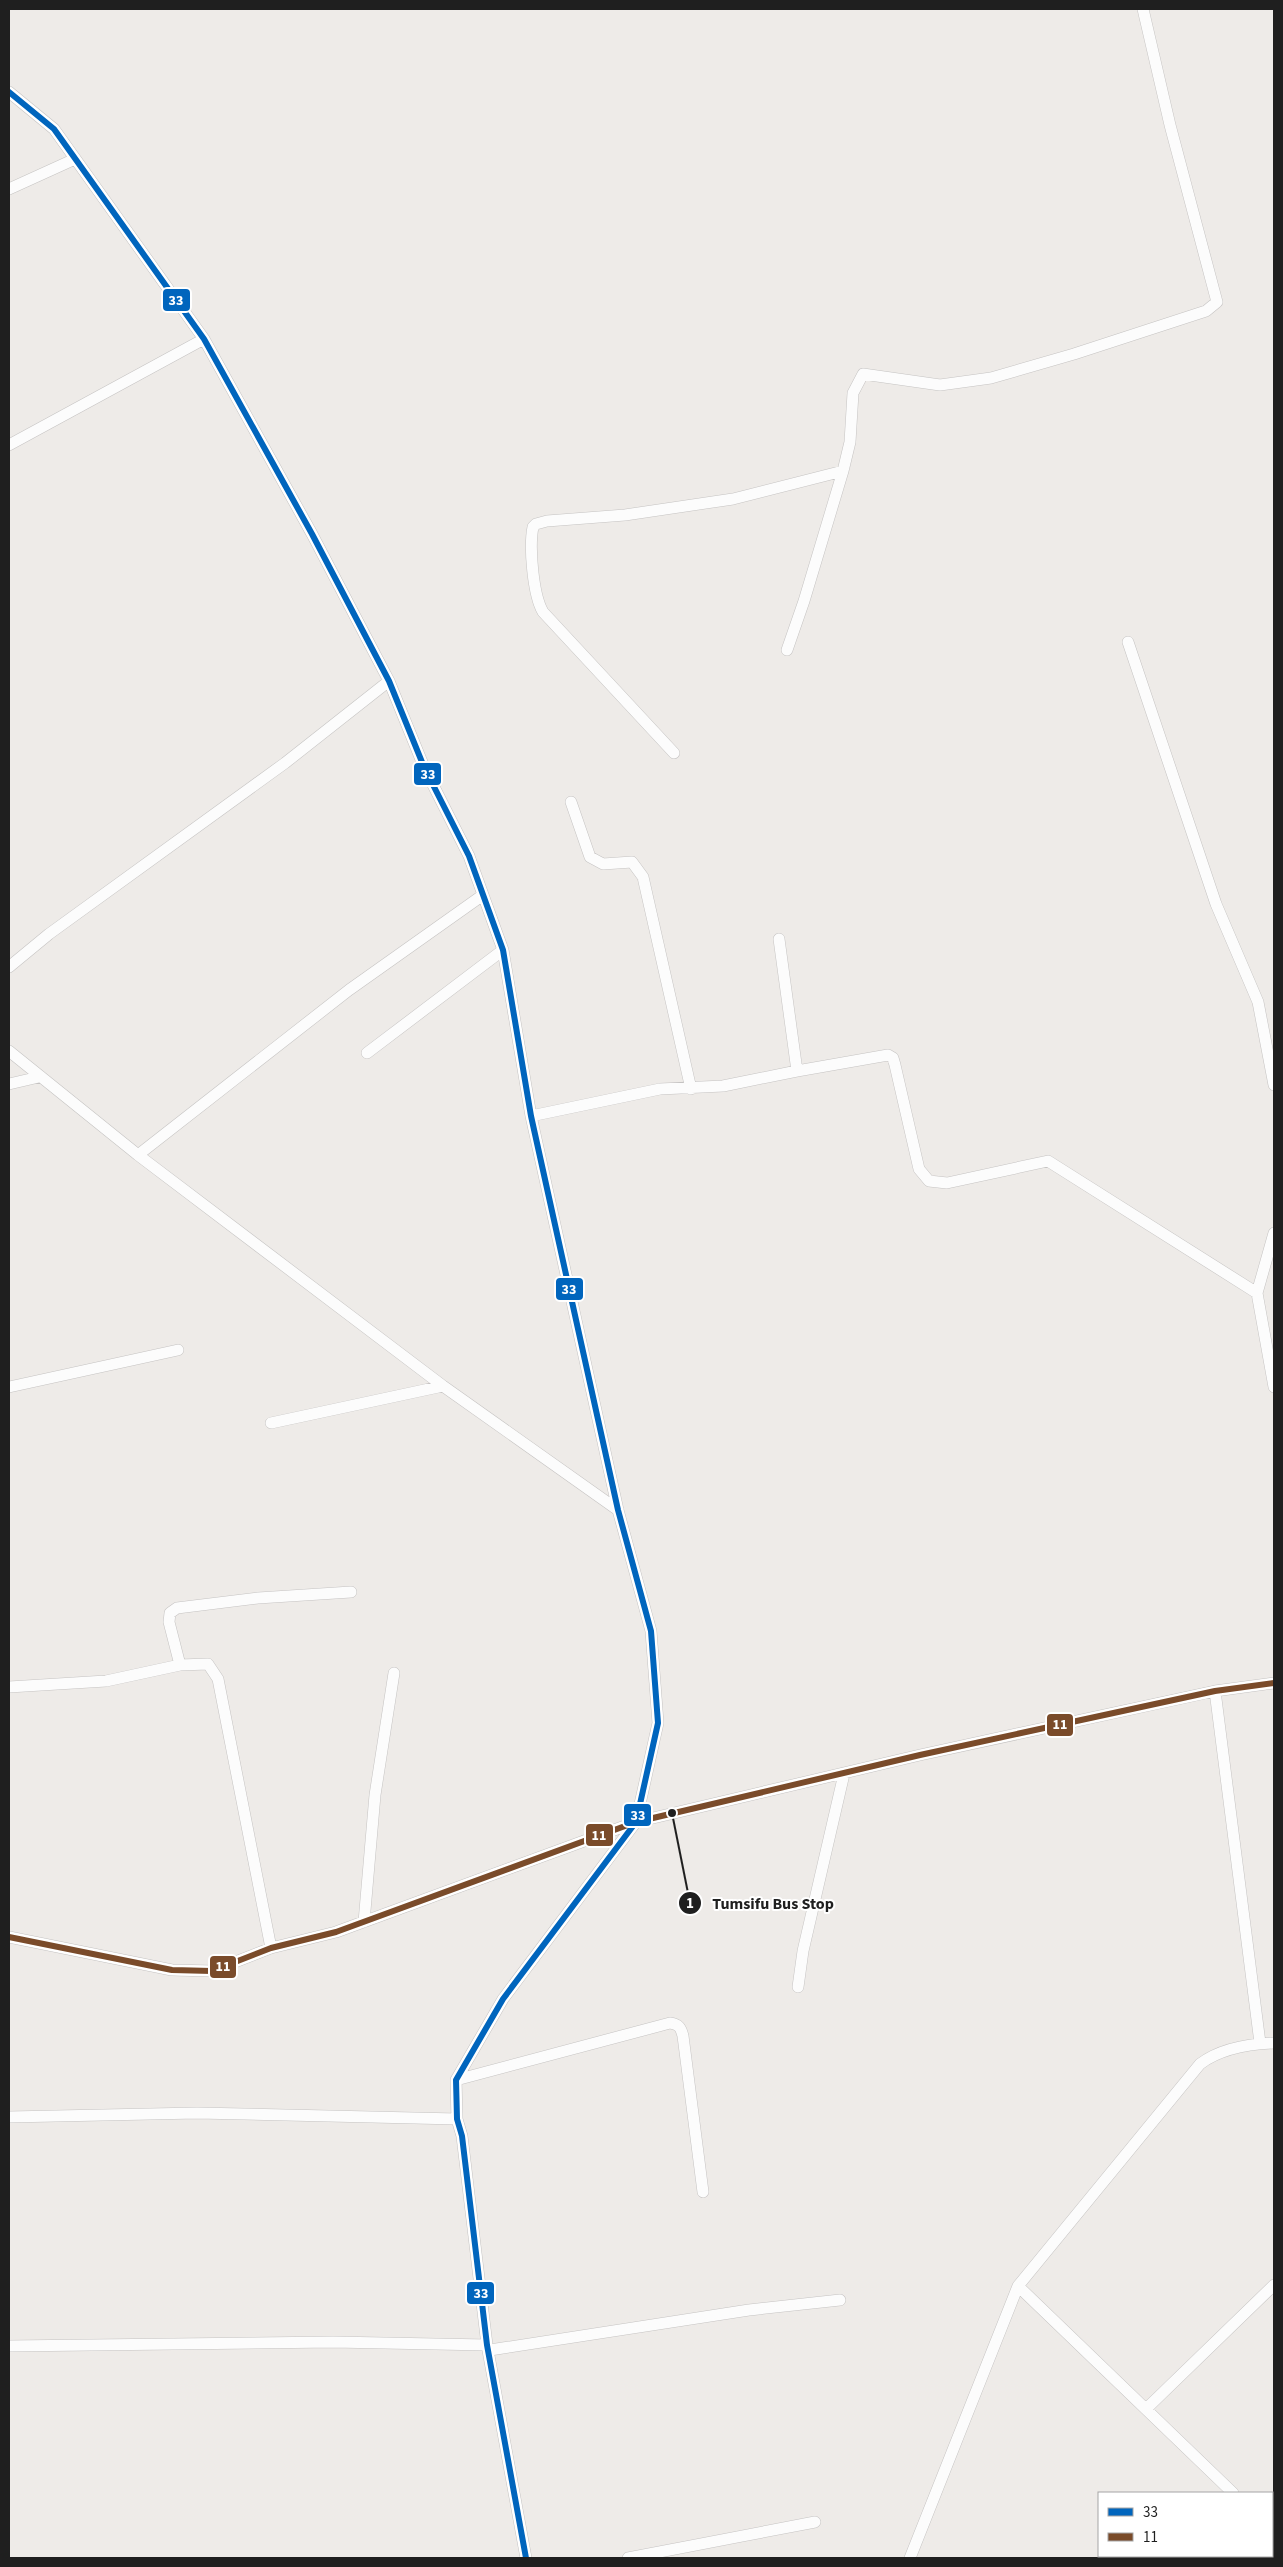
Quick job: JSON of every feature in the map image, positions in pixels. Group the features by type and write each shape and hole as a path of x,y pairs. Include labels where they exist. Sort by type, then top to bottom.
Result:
{"street":[{"path":"787,650 804,601 843,471 850,442 853,393 863,374 940,384 991,378 1074,354 1206,311 1216,302 1170,125 1143,9"},
{"path":"9,92 54,129 204,339 312,534 389,681 424,767 469,856 503,950 531,1116 618,1510 651,1631 658,1723 636,1822 503,1999 456,2080 457,2119 462,2136 489,2348 526,2558"},
{"path":"9,189 75,159"},
{"path":"9,445 204,339"},
{"path":"674,753 543,612 537,602 532,550 534,527 536,524 547,521 626,516 734,498 843,471"},
{"path":"1128,642 1216,904 1258,1002 1274,1085"},
{"path":"9,967 49,934 285,762 389,681"},
{"path":"571,802 590,857 603,864 632,862 643,877 691,1088"},
{"path":"138,1156 349,990 483,895"},
{"path":"779,939 797,1071"},
{"path":"367,1052 503,950"},
{"path":"9,1051 138,1156 443,1386 618,1510"},
{"path":"531,1116 660,1089 748,1083 797,1071 882,1054 888,1055 895,1065 919,1169 929,1181 947,1183 1048,1161 1257,1293"},
{"path":"9,1084 39,1077"},
{"path":"1274,1233 1257,1293 1274,1387"},
{"path":"9,1388 178,1350"},
{"path":"271,1423 443,1386"},
{"path":"180,1665 169,1622 170,1613 177,1608 258,1598 351,1592"},
{"path":"9,1688 106,1681 180,1665 208,1664 218,1679 271,1948"},
{"path":"364,1922 375,1795 394,1673"},
{"path":"9,1937 172,1970 212,1971 271,1948 336,1932 636,1822 1215,1690 1274,1683"},
{"path":"1215,1690 1260,2043"},
{"path":"798,1987 804,1951 844,1774"},
{"path":"456,2080 670,2022 676,2023 681,2028 683,2036 703,2192"},
{"path":"910,2558 1018,2286 1200,2064 1217,2053 1260,2043 1274,2043"},
{"path":"9,2117 197,2113 457,2119"},
{"path":"1147,2408 1274,2285"},
{"path":"1018,2286 1147,2408 1232,2492"},
{"path":"9,2346 333,2342 489,2348 749,2310 840,2300"},
{"path":"628,2558 815,2522"}],"transit line":[{"name":"33","path":"9,92 54,129 204,339 312,534 389,681 424,767 469,856 503,950 531,1116 618,1510 651,1631 658,1723 636,1822 503,1999 456,2080 457,2119 462,2136 487,2345 526,2558"},
{"name":"11","path":"9,1937 172,1970 212,1971 271,1948 336,1932 636,1822 920,1755 1215,1691 1274,1683"}],"place":[{"name":"Tumsifu Bus Stop","path":"672,1813"}]}
